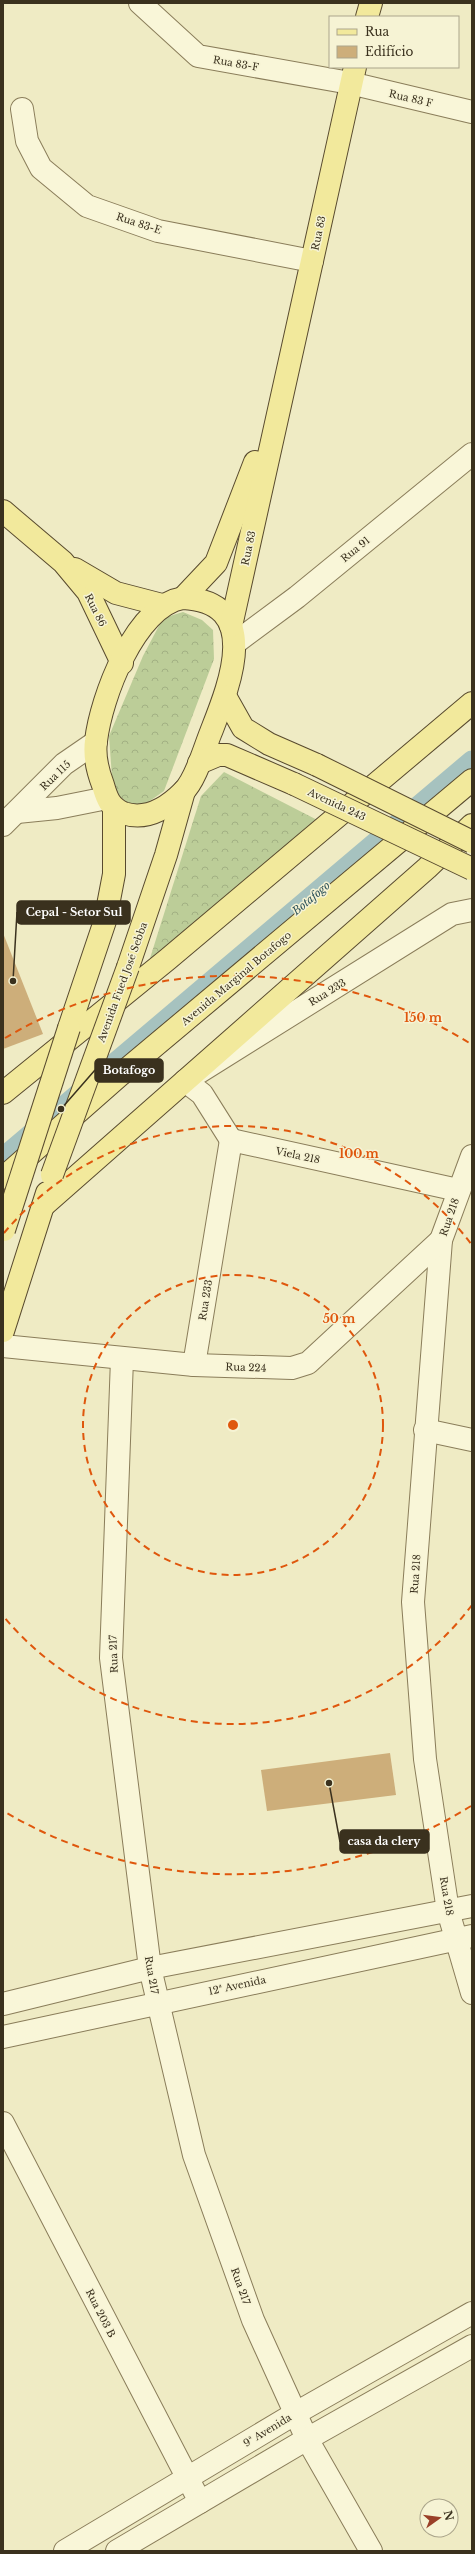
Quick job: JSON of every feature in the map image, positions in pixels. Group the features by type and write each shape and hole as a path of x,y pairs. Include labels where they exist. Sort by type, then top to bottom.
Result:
{"main road":[{"path":"367,16 370,3"},
{"name":"Rua 83","path":"184,791 199,764 225,696 234,665 233,634 279,399 312,261 352,75"},
{"name":"Rua 83","path":"183,598 216,563 279,399"},
{"name":"Rua 86","path":"3,511 63,562 88,592 122,663"},
{"name":"Rua 86","path":"63,562 116,593 162,605"},
{"path":"4,1232 105,920 114,874 110,804 98,772 96,742 100,715 135,636 149,616 162,605 183,598 206,602 221,612 233,634"},
{"path":"225,696 243,728 269,744 317,765 472,842"},
{"path":"3,1093 168,959 472,703"},
{"name":"Avenida 243","path":"199,764 218,755 227,755 294,784 472,869"},
{"name":"Avenida Marginal Botafogo","path":"3,1178 126,1070 472,780"},
{"path":"110,804 138,816 153,813 166,806 184,791"},
{"name":"Avenida Fued José Sebba","path":"3,1331 52,1175 128,967 166,855 184,791"},
{"path":"43,1206 427,868 472,825"}],"street":[{"name":"Rua 83-F","path":"140,3 198,56 352,75"},
{"name":"Rua 83 F","path":"352,75 472,112"},
{"name":"Rua 83-E","path":"22,109 26,141 41,168 88,206 158,231 312,261"},
{"name":"Rua 91","path":"233,634 297,597 472,454"},
{"name":"Rua 115","path":"10,819 64,764 96,742"},
{"name":"Rua 115","path":"10,819 57,808 110,804"},
{"name":"Rua 233","path":"186,1081 452,914 472,910"},
{"path":"186,1081 202,1094 231,1140"},
{"name":"Rua 233","path":"194,1366 231,1140"},
{"name":"Viela 218","path":"231,1140 458,1190"},
{"name":"Rua 218","path":"472,1156 458,1190 441,1240 425,1430 413,1602 425,1759 448,1911 464,1938 472,1993"},
{"name":"Rua 224","path":"3,1346 194,1366 292,1368 308,1363 441,1240"},
{"name":"Rua 217","path":"122,1359 111,1658 150,1968 157,2002 194,2155 253,2320 307,2439 371,2551"},
{"path":"425,1430 472,1440"},
{"path":"3,2004 150,1968 472,1906"},
{"name":"12ª Avenida","path":"3,2037 157,2002 464,1938"},
{"name":"Rua 203 B","path":"3,2123 200,2502"},
{"name":"9ª Avenida","path":"65,2551 296,2414 472,2314"},
{"path":"117,2551 307,2439 472,2346"}],"green space":[{"path":"183,612 202,620 213,630 214,659 164,791 144,805 130,805 118,795 112,777 109,736 143,656 163,618"},
{"path":"224,772 327,825 146,971 201,796"}],"building":[{"path":"3,933 43,1034 3,1049"},
{"path":"390,1753 396,1795 267,1811 261,1770"}],"waterway":[{"name":"Botafogo","path":"3,1158 472,761"}],"place":[{"name":"Cepal - Setor Sul","path":"13,981"},
{"name":"Botafogo","path":"61,1109"},
{"name":"casa da clery","path":"329,1783"}]}
